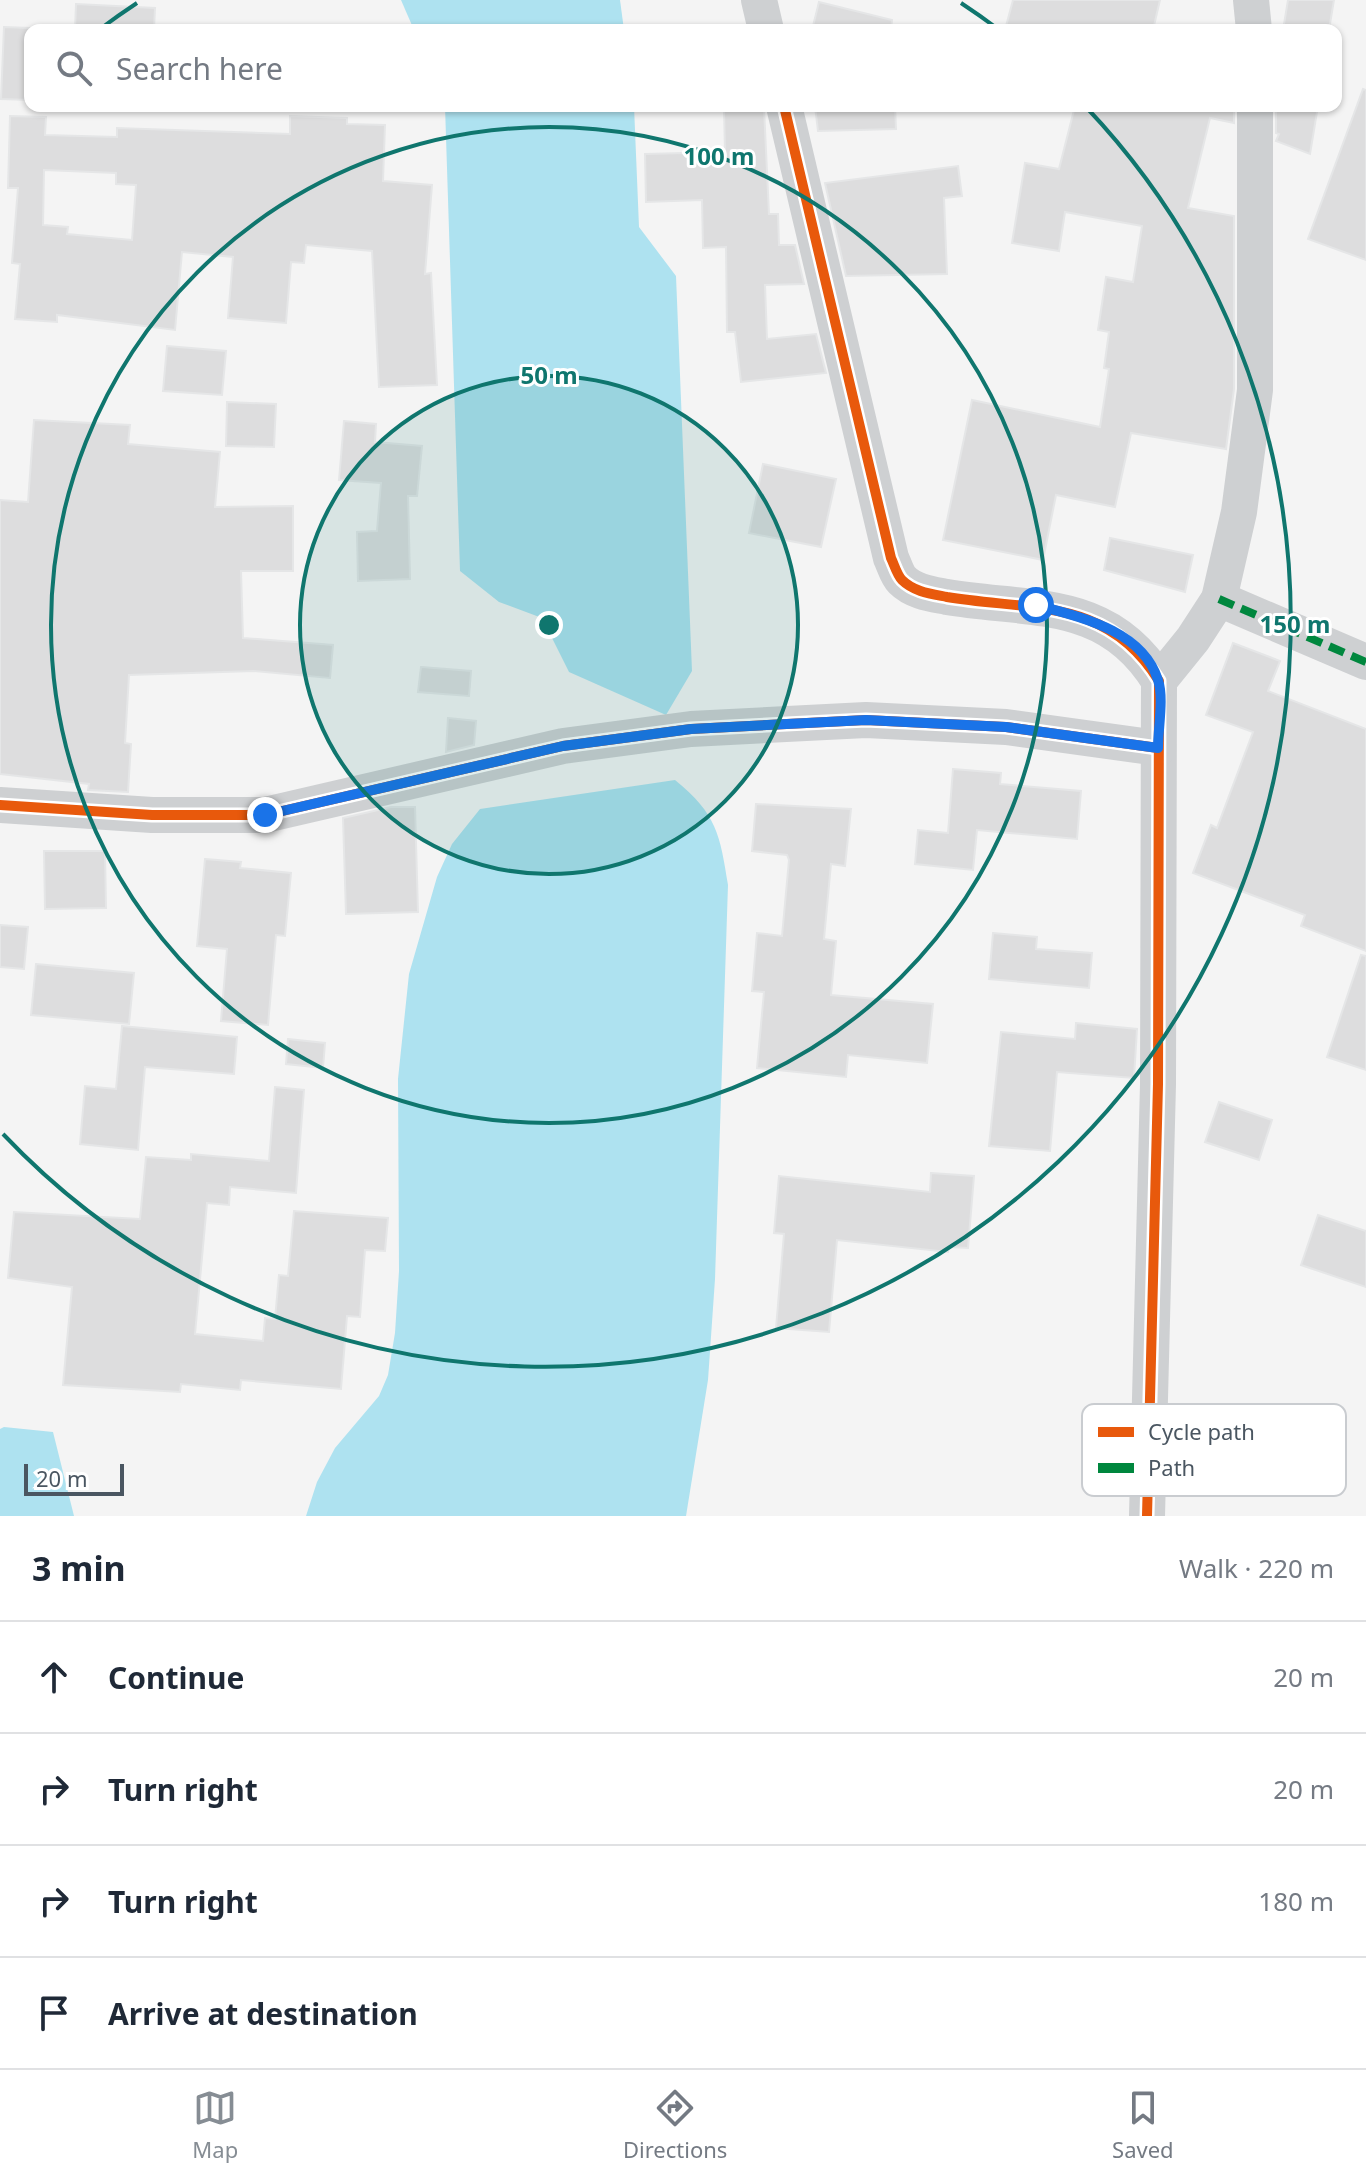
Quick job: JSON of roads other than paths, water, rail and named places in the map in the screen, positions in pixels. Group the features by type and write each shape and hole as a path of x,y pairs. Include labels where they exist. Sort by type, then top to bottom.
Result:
{"street":[{"path":"759,0 765,24"},
{"path":"1251,0 1253,24"},
{"path":"785,112 891,558 902,579 922,592 1036,605 1081,617 1113,631 1141,652 1159,681 1158,1084 1150,1404"},
{"path":"1159,681 1193,639 1219,599 1239,512 1255,390 1255,112"},
{"path":"1219,599 1366,662"},
{"path":"0,805 152,815 265,815 563,746 691,729 866,720 1006,727 1158,748"},
{"path":"1147,1516 1148,1496"}],"water":[{"path":"401,0 620,0 623,24 411,24"},
{"path":"445,112 634,112 639,227 676,276 692,671 666,715 569,672 542,618 499,602 460,571"},
{"path":"675,780 700,804 714,826 728,885 715,1279 708,1380 686,1516 306,1516 317,1482 335,1448 379,1396 388,1375 395,1333 399,1271 398,1079 409,974 437,877 452,844 480,809"},
{"path":"0,1429 53,1432 74,1516 0,1516"}]}
